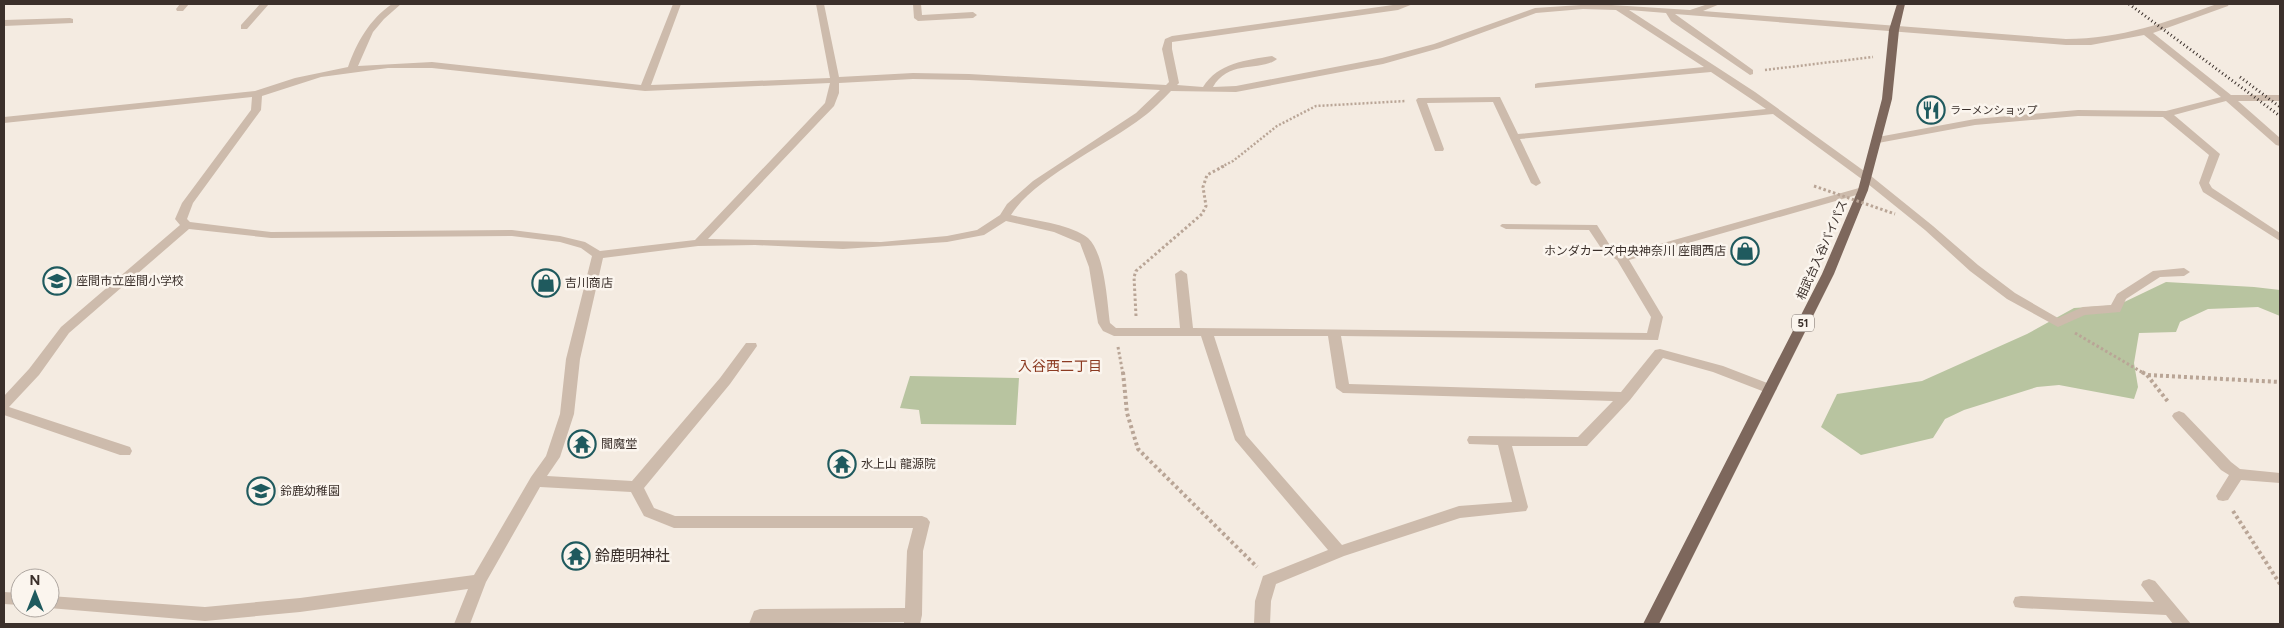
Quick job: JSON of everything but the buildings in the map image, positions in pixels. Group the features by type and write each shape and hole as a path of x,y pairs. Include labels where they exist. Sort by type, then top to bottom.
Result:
{"main road":[{"name":"相武台入谷バイパス","path":"1651,624 1828,274 1865,184 1878,140 1887,99 1894,30 1901,4"}],"street":[{"path":"244,27 264,4"},
{"path":"352,68 359,46 372,24 396,4"},
{"path":"644,88 677,4"},
{"path":"698,243 731,213 782,152 830,104 835,95 835,81 820,4"},
{"path":"917,4 918,18 973,15"},
{"path":"257,94 256,110 188,203 181,219 186,225 271,235 512,233 560,239 585,245 598,255 698,243 755,242 843,246 891,244 947,239 980,233 1004,217 1020,198 1037,183 1140,115 1174,83 1167,49 1168,41 1176,38 1409,4"},
{"path":"1689,13 1716,4"},
{"path":"4,120 257,94 275,87 352,68 400,64 432,64 644,88 835,81 913,76 969,77 1206,90 1236,89 1383,61 1437,46 1535,11 1583,6 1618,6 1894,30 2074,42 2114,39 2146,32 2225,4"},
{"path":"1618,6 1752,94 1865,184 1929,228 1974,268 2011,296 2058,323 2083,311 2116,309 2121,297 2157,274 2184,272"},
{"path":"1669,11 1674,19 1750,72"},
{"path":"4,23 70,21"},
{"path":"2146,32 2280,142"},
{"path":"1206,90 1210,81 1229,68 1272,59"},
{"path":"1538,86 1712,69"},
{"path":"1878,140 1975,122 2055,114 2166,114 2227,98 2280,98"},
{"path":"1439,149 1421,100 1497,99 1536,183"},
{"path":"1514,138 1774,111"},
{"path":"2166,114 2215,154 2204,183 2207,190 2280,238"},
{"path":"1622,258 1865,184"},
{"path":"1004,217 1072,234 1085,242 1092,253 1104,323 1107,328 1114,332 1334,332 1653,337 1657,317 1622,258 1606,249 1593,227 1506,226"},
{"path":"4,404 34,372 65,330 186,225"},
{"path":"462,624 479,582 536,481 553,457 567,414 573,359 598,255"},
{"path":"1181,274 1187,331"},
{"path":"1206,331 1240,438 1339,552"},
{"path":"1334,332 1342,388 1624,397"},
{"path":"636,487 725,381 751,346"},
{"path":"1474,440 1582,442 1624,397 1660,353 1718,369 1770,389"},
{"path":"4,410 125,451"},
{"path":"2179,416 2226,466 2237,474 2280,478"},
{"path":"1262,624 1263,601 1269,580 1339,552 1459,512 1521,507 1504,440"},
{"path":"2223,496 2237,474"},
{"path":"536,481 636,487"},
{"path":"636,487 649,512 674,522 922,522 915,551 913,620 760,616 757,624"},
{"path":"60,603 205,614 300,605 479,582"},
{"path":"2149,585 2183,624"},
{"path":"2021,602 2170,609"}],"path":[{"path":"1750,72 1892,55"},
{"path":"1137,332 1134,277 1136,271 1202,214 1206,206 1202,187 1207,176 1233,160 1277,126 1316,106 1421,100"},
{"path":"1814,186 1895,214"},
{"path":"2058,323 2147,375 2179,416"},
{"path":"1114,332 1124,380 1127,413 1138,449 1269,580"},
{"path":"2147,375 2280,382"},
{"path":"2223,496 2280,584"}],"green space":[{"path":"2166,282 2280,290 2280,316 2258,307 2208,309 2180,322 2176,332 2139,333 2134,363 2138,387 2134,399 2059,385 2037,387 1964,410 1945,419 1933,438 1861,455 1821,427 1837,394 1922,381 2027,334 2074,308 2118,305"},
{"path":"910,376 1019,378 1016,425 921,424 919,410 900,408"}],"railway":[{"path":"2129,4 2280,116"},
{"path":"2240,77 2280,107"}],"place":[{"name":"ラーメンショップ","path":"1931,110"},
{"name":"ホンダカーズ中央神奈川 座間西店","path":"1745,251"},
{"name":"座間市立座間小学校","path":"57,281"},
{"name":"吉川商店","path":"546,283"},
{"name":"閻魔堂","path":"582,444"},
{"name":"水上山 龍源院","path":"842,464"},
{"name":"鈴鹿幼稚園","path":"261,491"},
{"name":"鈴鹿明神社","path":"576,556"}],"district":[{"name":"入谷西二丁目","path":"1060,366"}]}
